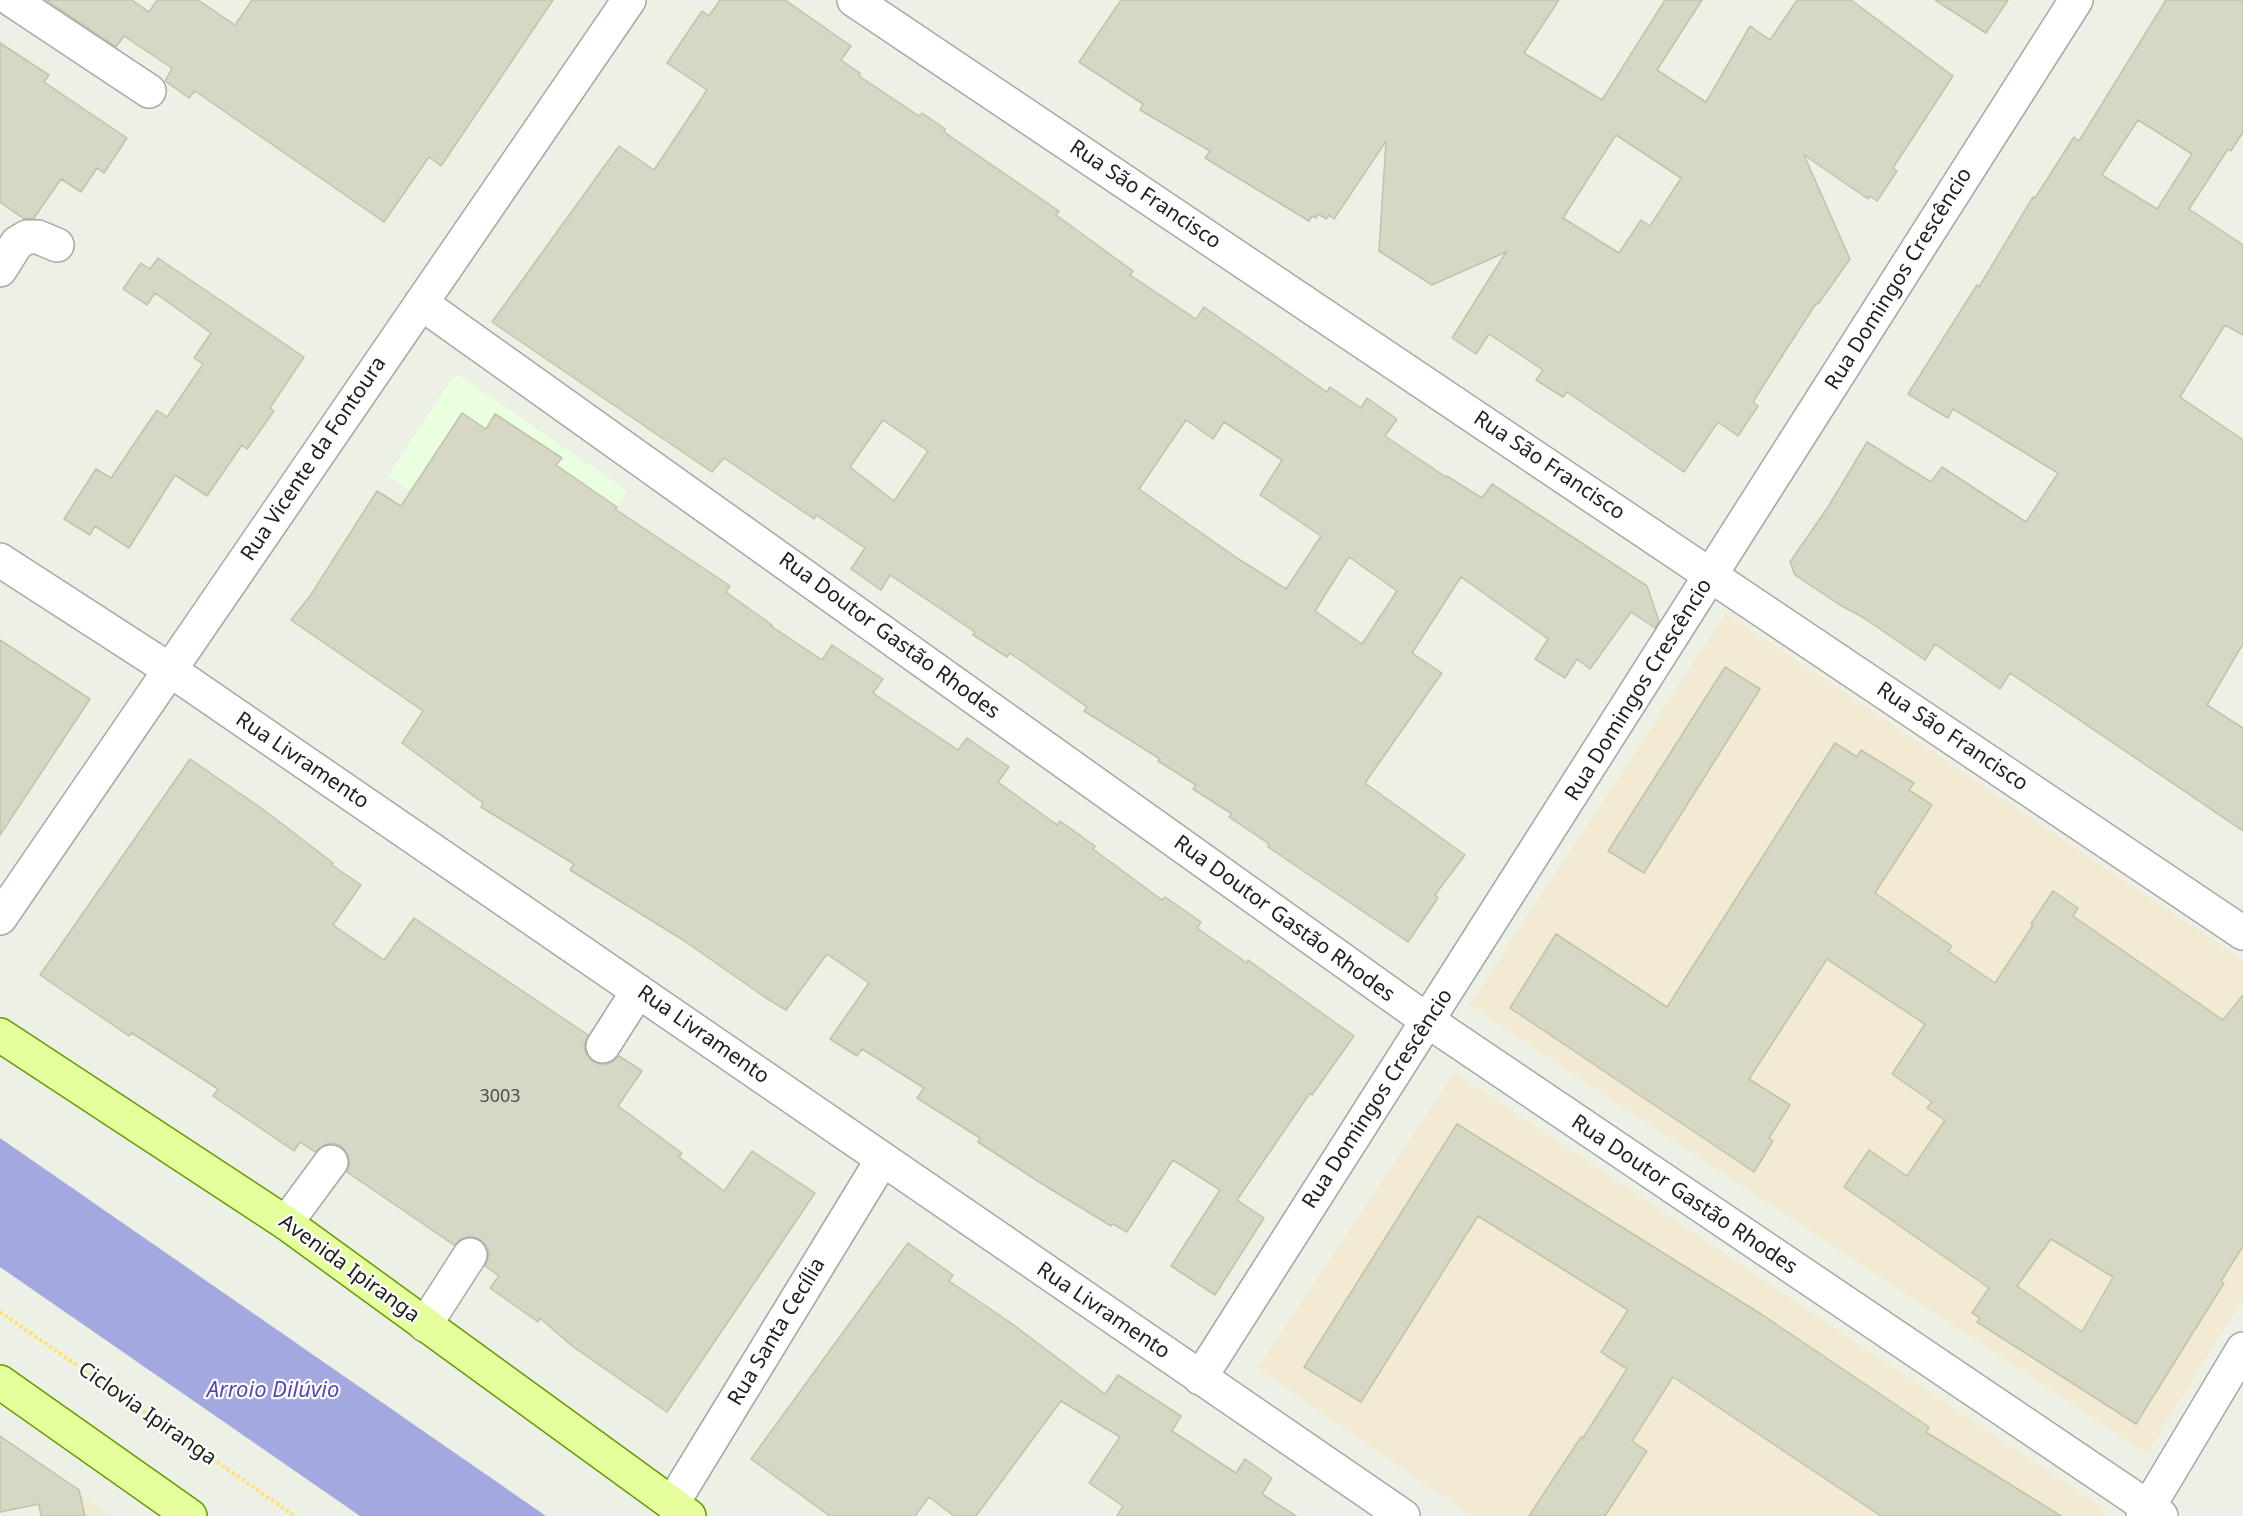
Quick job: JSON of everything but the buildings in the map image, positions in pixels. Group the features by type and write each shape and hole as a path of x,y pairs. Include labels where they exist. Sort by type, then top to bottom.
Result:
{"main road":[{"name":"Avenida Ipiranga","path":"0,1035 286,1223 681,1510"},
{"path":"0,1382 190,1516"}],"street":[{"path":"12,0 149,91"},
{"name":"Rua Vicente da Fontoura","path":"0,918 629,0"},
{"name":"Rua São Francisco","path":"854,0 2243,933"},
{"name":"Rua Domingos Crescêncio","path":"1200,1378 2076,0"},
{"path":"0,270 17,243 27,237 38,237 57,244"},
{"name":"Rua Doutor Gastão Rhodes","path":"422,303 1428,1021 2151,1514"},
{"name":"Rua Livramento","path":"0,560 170,670 1402,1516"},
{"path":"603,1046 638,991"},
{"name":"Rua Santa Cecília","path":"681,1510 882,1160"},
{"path":"286,1223 331,1162"},
{"path":"425,1325 470,1255"},
{"path":"2151,1514 2243,1349"}],"path":[{"name":"Ciclovia Ipiranga","path":"0,1312 294,1516"}],"shaded area":[{"path":"456,373 627,491 532,633 519,562 388,476"},
{"path":"1726,613 2243,960 2243,1299 2147,1454 1469,1005"},
{"path":"1455,1072 2106,1510 2103,1516 1471,1516 1257,1368"},
{"path":"80,1495 111,1516 41,1516 39,1504"}],"water":[{"name":"Arroio Dilúvio","path":"0,1138 546,1516 360,1516 0,1267"}]}
